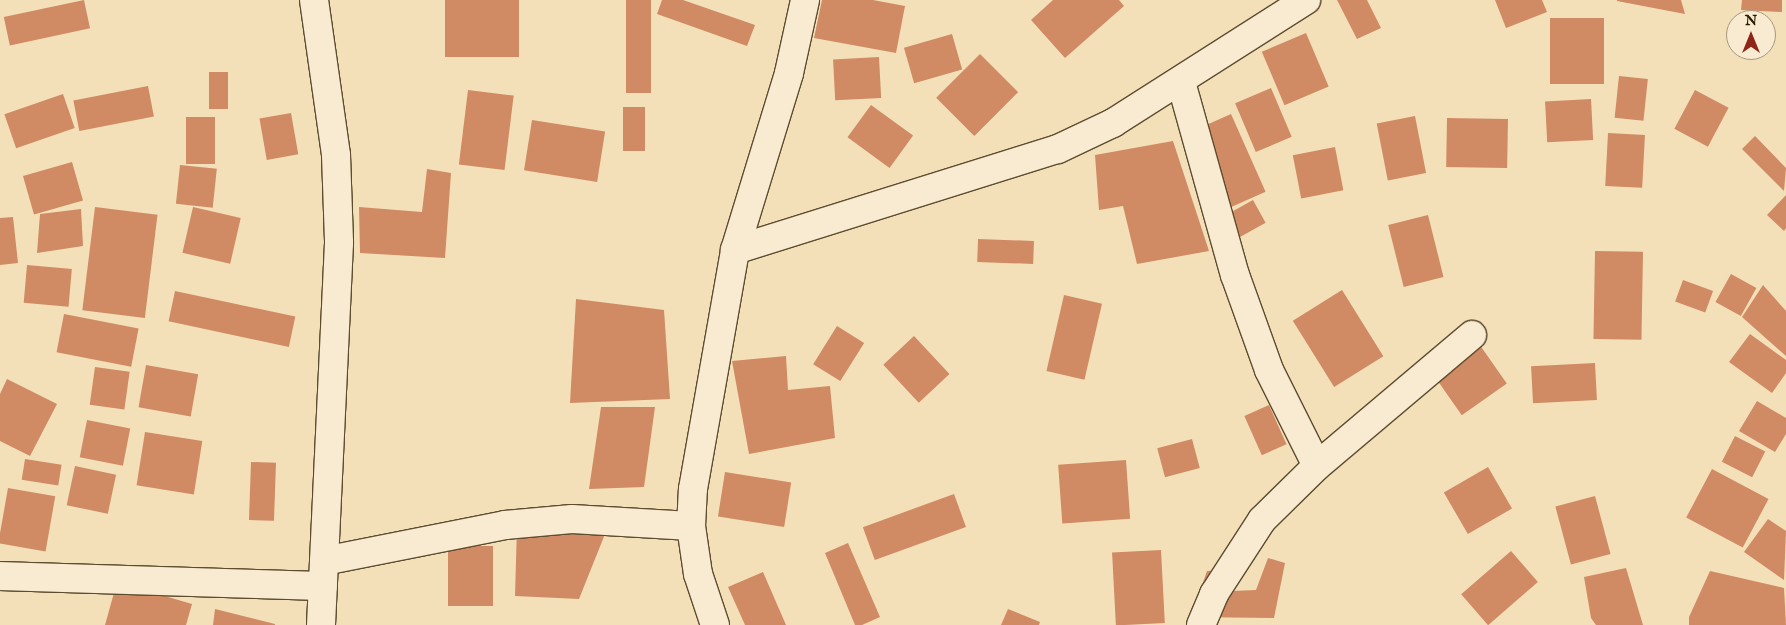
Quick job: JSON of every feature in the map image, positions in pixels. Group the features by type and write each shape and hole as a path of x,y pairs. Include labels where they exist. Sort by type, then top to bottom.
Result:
{"street":[{"path":"314,0 336,155 339,243 321,625"},
{"path":"714,625 698,574 691,526 693,489 735,250 789,73 805,0"},
{"path":"735,250 1058,149 1113,123 1181,82 1306,0"},
{"path":"1181,82 1234,274 1269,370 1317,466"},
{"path":"1201,625 1214,594 1262,520 1317,466 1472,336"},
{"path":"0,576 324,573 505,525 572,519 691,526"}],"building":[{"path":"84,0 90,28 10,45 4,17"},
{"path":"445,0 519,0 519,57 445,57"},
{"path":"626,0 651,0 651,93 626,93"},
{"path":"662,0 683,0 755,25 747,46 657,14"},
{"path":"822,0 873,0 905,6 896,53 814,38"},
{"path":"1053,0 1119,0 1124,6 1065,58 1031,20"},
{"path":"1337,0 1367,0 1381,28 1357,39"},
{"path":"1495,0 1542,0 1547,12 1506,28"},
{"path":"1681,0 1685,14 1617,1"},
{"path":"1742,0 1782,0 1782,12 1776,12 1776,10 1741,10"},
{"path":"1550,18 1604,18 1604,84 1550,84"},
{"path":"1306,33 1329,86 1284,105 1262,52"},
{"path":"952,34 962,70 914,83 904,48"},
{"path":"980,54 1018,92 974,136 936,98"},
{"path":"879,57 881,98 835,100 833,59"},
{"path":"209,72 228,72 228,109 209,109"},
{"path":"1619,76 1648,79 1643,121 1615,118"},
{"path":"148,86 154,116 79,131 73,101"},
{"path":"1271,88 1292,137 1256,152 1235,103"},
{"path":"468,90 514,96 505,170 459,164"},
{"path":"1695,90 1729,108 1708,147 1674,129"},
{"path":"63,94 75,128 16,148 4,114"},
{"path":"1591,99 1593,140 1547,142 1545,101"},
{"path":"871,105 913,136 890,168 847,137"},
{"path":"623,107 645,107 645,151 623,151"},
{"path":"291,113 298,154 267,160 259,119"},
{"path":"1231,114 1266,192 1224,210 1190,132"},
{"path":"1415,116 1426,173 1388,180 1377,123"},
{"path":"186,117 215,117 215,164 186,164"},
{"path":"1447,118 1508,119 1507,168 1446,167"},
{"path":"532,120 605,132 597,182 524,170"},
{"path":"1608,133 1645,135 1642,188 1605,186"},
{"path":"1755,136 1786,168 1784,191 1742,149"},
{"path":"1173,141 1209,251 1137,264 1123,206 1099,210 1095,155"},
{"path":"1335,147 1343,190 1301,198 1293,155"},
{"path":"72,162 83,200 34,215 23,176"},
{"path":"180,165 217,169 213,208 176,204"},
{"path":"427,169 451,173 445,258 360,253 359,207 422,212"},
{"path":"1786,195 1786,228 1784,231 1767,215"},
{"path":"1253,200 1266,223 1232,241 1220,218"},
{"path":"95,207 158,215 145,318 82,310"},
{"path":"193,207 241,218 230,264 182,253"},
{"path":"81,209 83,246 37,253 40,214"},
{"path":"1428,215 1443,277 1404,287 1388,225"},
{"path":"13,217 18,263 0,265 0,218"},
{"path":"978,239 1034,241 1033,264 977,262"},
{"path":"1595,251 1643,252 1641,340 1593,339"},
{"path":"27,265 72,269 69,307 24,303"},
{"path":"1731,274 1756,288 1741,316 1715,302"},
{"path":"1683,280 1713,291 1705,313 1675,302"},
{"path":"1763,285 1786,311 1786,356 1742,317"},
{"path":"1342,290 1383,356 1334,387 1293,321"},
{"path":"175,291 295,317 289,347 169,321"},
{"path":"1064,295 1102,304 1084,380 1046,371"},
{"path":"576,299 664,310 670,399 570,403"},
{"path":"64,314 139,329 131,367 57,352"},
{"path":"837,326 864,343 840,381 813,364"},
{"path":"1750,334 1786,360 1786,373 1772,393 1729,362"},
{"path":"914,336 949,374 919,403 883,365"},
{"path":"1477,341 1507,384 1462,415 1432,373"},
{"path":"786,356 788,390 830,386 835,438 749,454 732,361"},
{"path":"1595,363 1597,400 1533,403 1531,366"},
{"path":"146,365 198,374 191,417 139,407"},
{"path":"95,367 130,372 124,410 90,405"},
{"path":"7,379 57,404 30,456 0,441 0,394"},
{"path":"1757,401 1786,418 1786,434 1775,452 1739,431"},
{"path":"1269,405 1286,444 1262,455 1244,416"},
{"path":"601,407 655,407 644,487 589,489"},
{"path":"87,420 130,428 123,466 80,457"},
{"path":"145,432 202,441 194,494 137,485"},
{"path":"1735,436 1765,451 1752,477 1722,462"},
{"path":"1192,439 1200,468 1165,477 1157,448"},
{"path":"25,459 62,465 58,486 22,480"},
{"path":"1126,460 1130,519 1062,524 1058,465"},
{"path":"251,462 276,463 274,521 249,520"},
{"path":"75,466 116,475 108,514 67,505"},
{"path":"1488,467 1512,509 1468,534 1444,492"},
{"path":"1712,469 1769,499 1743,548 1686,518"},
{"path":"725,472 791,482 784,527 718,516"},
{"path":"8,488 55,496 46,551 0,543"},
{"path":"954,494 966,527 875,560 863,527"},
{"path":"1595,496 1611,554 1571,565 1555,507"},
{"path":"1768,519 1786,531 1784,580 1744,552"},
{"path":"517,526 607,529 579,599 515,596"},
{"path":"848,543 880,617 862,625 855,625 825,553"},
{"path":"448,546 493,546 493,606 448,606"},
{"path":"1161,550 1165,623 1116,625 1112,553"},
{"path":"1511,551 1538,582 1488,625 1461,594"},
{"path":"1268,558 1285,563 1274,618 1191,617 1207,571 1235,569 1233,591 1256,590"},
{"path":"1626,568 1643,625 1596,625 1591,618 1584,577"},
{"path":"1710,571 1784,588 1786,625 1689,625 1689,617"},
{"path":"763,572 786,625 745,625 728,587"},
{"path":"117,582 192,604 186,625 105,625"},
{"path":"215,609 275,624 275,625 213,625"},
{"path":"1008,609 1040,622 1039,625 1001,625"}]}
